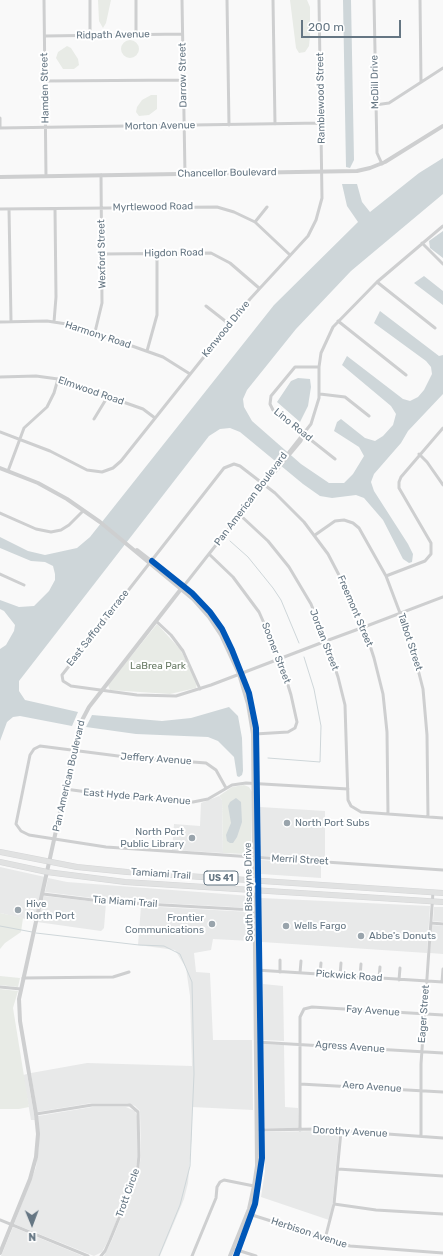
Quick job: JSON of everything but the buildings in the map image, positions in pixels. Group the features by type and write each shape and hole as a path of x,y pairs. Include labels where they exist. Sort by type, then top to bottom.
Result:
{"main road":[{"name":"Tamiami Trail","path":"0,852 49,862 127,872 443,893"},
{"name":"Tamiami Trail","path":"0,862 47,872 125,882 443,902"}],"street":[{"name":"Hamden Street","path":"44,0 46,176"},
{"path":"90,0 90,35"},
{"path":"136,0 136,34"},
{"name":"Darrow Street","path":"182,0 185,174"},
{"path":"227,0 229,125"},
{"path":"273,0 275,124"},
{"name":"Ramblewood Street","path":"319,0 322,172"},
{"name":"McDill Drive","path":"374,0 376,152 382,164"},
{"path":"420,0 421,82"},
{"name":"Ridpath Avenue","path":"45,36 182,34"},
{"path":"375,104 389,103 443,68"},
{"path":"45,82 183,80"},
{"path":"0,118 0,128"},
{"name":"Morton Avenue","path":"0,128 321,123"},
{"name":"Chancellor Boulevard","path":"0,177 357,171 382,164 443,126"},
{"name":"Kenwood Drive","path":"102,472 119,463 228,324 259,288 308,236 316,220 322,198 322,172"},
{"name":"Wexford Street","path":"95,332 102,308 101,175"},
{"name":"Myrtlewood Road","path":"0,209 211,206 234,212 255,222 290,255"},
{"path":"255,222 267,207"},
{"path":"9,209 11,321"},
{"path":"54,322 56,297 55,209"},
{"name":"Pan American Boulevard","path":"0,1253 34,1166 38,1140 36,1114 19,1012 21,989 31,939 43,894 53,840 73,750 83,716 101,691 280,465 291,447 304,434 314,415 320,394 319,367 325,342 338,321 377,282 443,226"},
{"path":"422,243 443,264"},
{"name":"Higdon Road","path":"102,254 203,252 218,255 230,262 259,288"},
{"path":"147,351 157,315 157,254"},
{"path":"377,282 435,328"},
{"path":"206,306 228,324"},
{"path":"338,321 406,375"},
{"name":"Harmony Road","path":"0,322 54,322 95,332 172,361 190,374"},
{"name":"Lino Road","path":"319,367 295,367 270,399 270,406 273,410 335,459"},
{"name":"Elmwood Road","path":"0,377 36,376 58,379 145,410 155,418"},
{"path":"8,471 25,426 43,412 49,404 58,379"},
{"path":"320,394 345,397 369,416"},
{"path":"94,419 108,396"},
{"path":"386,576 425,561 432,552 432,545 428,536 400,490 398,484 401,477 443,428"},
{"path":"0,432 50,451 87,470 102,472 103,478"},
{"path":"280,465 294,449 304,434"},
{"path":"420,454 443,486"},
{"name":"Freemont Street","path":"150,562 222,470 228,466 238,465 264,484 295,511 315,535 346,585 364,627 378,671 386,714 388,814"},
{"name":"South Biscayne Drive","path":"0,468 47,488 100,522 183,587 215,625 240,674 255,734 256,783 258,1042 254,1186 250,1214"},
{"path":"0,513 36,529 51,532 69,525 83,511"},
{"name":"Jordan Street","path":"240,515 268,541 289,567 311,604 326,641 338,677 345,705 348,800 354,809 361,812 388,814"},
{"name":"Talbot Street","path":"315,535 335,521 344,520 353,523 359,528 386,576 416,660 424,701 427,735 428,817"},
{"name":"Sooner Street","path":"209,554 234,577 250,597 266,625 280,658 291,695 296,726 288,732 255,734"},
{"name":"East Safford Terrace","path":"101,691 68,685 62,680 62,674 150,562"},
{"path":"0,574 24,585"},
{"path":"101,691 176,696 200,689 443,597"},
{"path":"156,621 174,638 183,651 200,689"},
{"name":"Merril Street","path":"73,750 43,746 37,747 32,752 17,812 16,824 21,831 29,836 125,849 443,870"},
{"name":"Jeffery Avenue","path":"73,750 127,757 206,763 216,770 226,788"},
{"name":"East Hyde Park Avenue","path":"65,790 126,797 193,802 212,797 226,788 238,784 256,783 348,789"},
{"path":"388,814 443,818"},
{"name":"South Biscayne Drive","path":"256,891 254,910 258,970"},
{"name":"Eager Street","path":"421,1136 420,1090 433,892"},
{"name":"Tia Miami Trail","path":"43,894 109,902 254,910"},
{"path":"431,923 443,924"},
{"path":"280,960 280,972"},
{"path":"300,973 301,961"},
{"path":"320,974 321,963"},
{"path":"340,976 341,963"},
{"path":"360,977 361,964"},
{"path":"379,978 380,966"},
{"path":"399,980 400,968"},
{"path":"442,982 443,969"},
{"name":"Pickwick Road","path":"258,970 442,982"},
{"path":"23,978 113,977 129,972"},
{"path":"0,987 21,989"},
{"name":"Fay Avenue","path":"300,1044 300,1017 304,1009 312,1007 443,1015"},
{"name":"South Biscayne Drive","path":"230,1256 236,1249 250,1214 260,1178 262,1130 258,1042"},
{"name":"Agress Avenue","path":"258,1042 443,1053"},
{"path":"300,1044 300,1130"},
{"name":"Aero Avenue","path":"300,1084 443,1092"},
{"name":"Trott Circle","path":"36,1114 92,1105 130,1105 138,1112 139,1156 137,1174 110,1240 105,1251 100,1256"},
{"name":"Dorothy Avenue","path":"256,1130 341,1131 443,1138"},
{"path":"325,1239 334,1204 341,1131"},
{"path":"338,1169 443,1176"},
{"path":"192,1256 216,1198 217,1187 220,1182 224,1180 254,1186"},
{"path":"334,1204 376,1210 443,1214"},
{"name":"Herbison Avenue","path":"250,1214 350,1246 443,1252"},
{"path":"0,1220 88,1256"},
{"path":"236,1249 256,1256"},
{"name":"South Biscayne Drive","path":"236,1249 236,1256"},
{"path":"401,1250 401,1256"}],"shaded area":[{"path":"343,0 351,0 354,160 350,168 346,167"},
{"path":"443,158 443,194 351,271 296,329 247,390 243,399 244,407 252,421 301,464 329,483 344,483 353,474 364,456 359,447 334,431 337,422 341,419 365,438 375,441 383,436 393,425 396,414 391,406 342,365 347,356 403,399 410,401 418,397 424,390 432,374 431,367 426,361 374,323 380,311 439,356 443,355 443,394 408,431 401,443 374,474 371,482 374,491 408,544 413,554 412,562 409,563 403,559 383,520 364,498 356,495 332,498 320,496 303,484 240,432 230,428 220,429 209,436 19,681 19,691 25,700 78,712 72,726 20,716 13,717 7,722 0,741 0,649 6,645 14,631 15,625 4,611 0,609 0,600 19,607 34,606 49,591 55,580 55,574 53,566 45,562 31,561 0,548 0,537 28,551 45,555 77,548 90,537 274,305 358,222 347,206 342,184 357,184 362,202 370,212 419,173"},
{"path":"443,231 443,258 430,248 429,241"},
{"path":"424,276 443,291 443,305 414,283"},
{"path":"298,378 310,379 311,387 308,406 300,422 277,402 291,381"},
{"path":"229,707 238,716 242,738 243,771 242,775 239,777 237,776 234,757 218,741 208,737 136,734 86,727 92,715 162,721 191,718"},
{"path":"219,796 222,800 223,853 172,850 174,824 200,826 201,803"},
{"path":"236,798 241,802 242,822 237,837 233,843 230,843 227,841 226,835 231,823 228,806 230,802"},
{"path":"260,807 325,811 325,859 261,856"},
{"path":"261,860 321,864 321,878 261,874"},
{"path":"0,867 45,877 34,921 0,913"},
{"path":"48,878 67,882 251,896 251,908 109,900 45,892"},
{"path":"44,896 106,903 104,928 101,931 37,922"},
{"path":"261,898 430,906 427,953 262,942"},
{"path":"141,906 251,912 251,941 213,939 211,950 194,953 196,972 210,973 213,1040 252,1040 253,1110 192,1107 192,1133 188,1183 184,1199 160,1256 104,1256 138,1175 141,1156 140,1111 135,1106 127,1103 92,1103 37,1112 31,1073 87,1063 192,1066 190,996 186,968 175,950 138,945"},
{"path":"434,907 443,907 443,922 433,921"},
{"path":"432,925 443,926 443,954 430,953"},
{"path":"263,984 283,986 284,1041 263,1040"},
{"path":"263,1044 284,1045 285,1107 298,1108 299,1128 265,1128"},
{"path":"27,1074 35,1120 31,1120 23,1075"},
{"path":"92,1107 126,1107 135,1111 137,1116 138,1156 133,1181 109,1239 102,1252 94,1256 14,1224 36,1167 39,1146 38,1116"},
{"path":"318,1131 339,1133 332,1208 329,1220 261,1197 265,1171 265,1132"},
{"path":"13,1227 83,1256 1,1256"}],"green space":[{"path":"98,0 111,0 106,23 103,28 99,21"},
{"path":"290,0 307,0 310,7 309,46 305,52 299,53 296,48"},
{"path":"126,40 134,40 139,45 137,56 134,58 126,58 121,53 121,45"},
{"path":"67,46 71,48 78,59 79,65 74,69 63,69 56,58 58,52"},
{"path":"151,95 157,95 157,109 149,115 139,116 136,112 137,107 142,100"},
{"name":"LaBrea Park","path":"157,624 180,649 197,684 196,688 170,694 110,690 108,685"},
{"path":"244,785 249,787 252,792 251,849 249,853 244,854 223,853 222,800 219,796 232,787"},
{"path":"0,913 23,918 21,932 5,943 0,949"},
{"path":"0,976 20,978 18,987 0,985"},
{"path":"0,989 18,991 13,1008 29,1107 19,1109 0,1109"}],"waterway":[{"path":"230,541 248,557 273,588 281,600 299,643"},
{"path":"268,758 320,762 321,726 314,689 304,657"},
{"path":"0,926 32,932"},
{"path":"36,933 139,945 164,946 180,954 192,982 194,1074 190,1166 180,1205 159,1256"}],"cycle path":[{"path":"152,561 192,593 210,612 222,629 249,693 256,728 262,1158 255,1204 236,1256"}],"place":[{"name":"North Port Subs","path":"287,823"},
{"name":"North Port Public Library","path":"192,838"},
{"name":"Hive North Port","path":"18,910"},
{"name":"Frontier Communications","path":"212,924"},
{"name":"Wells Fargo","path":"286,926"},
{"name":"Abbe's Donuts","path":"361,936"}]}
